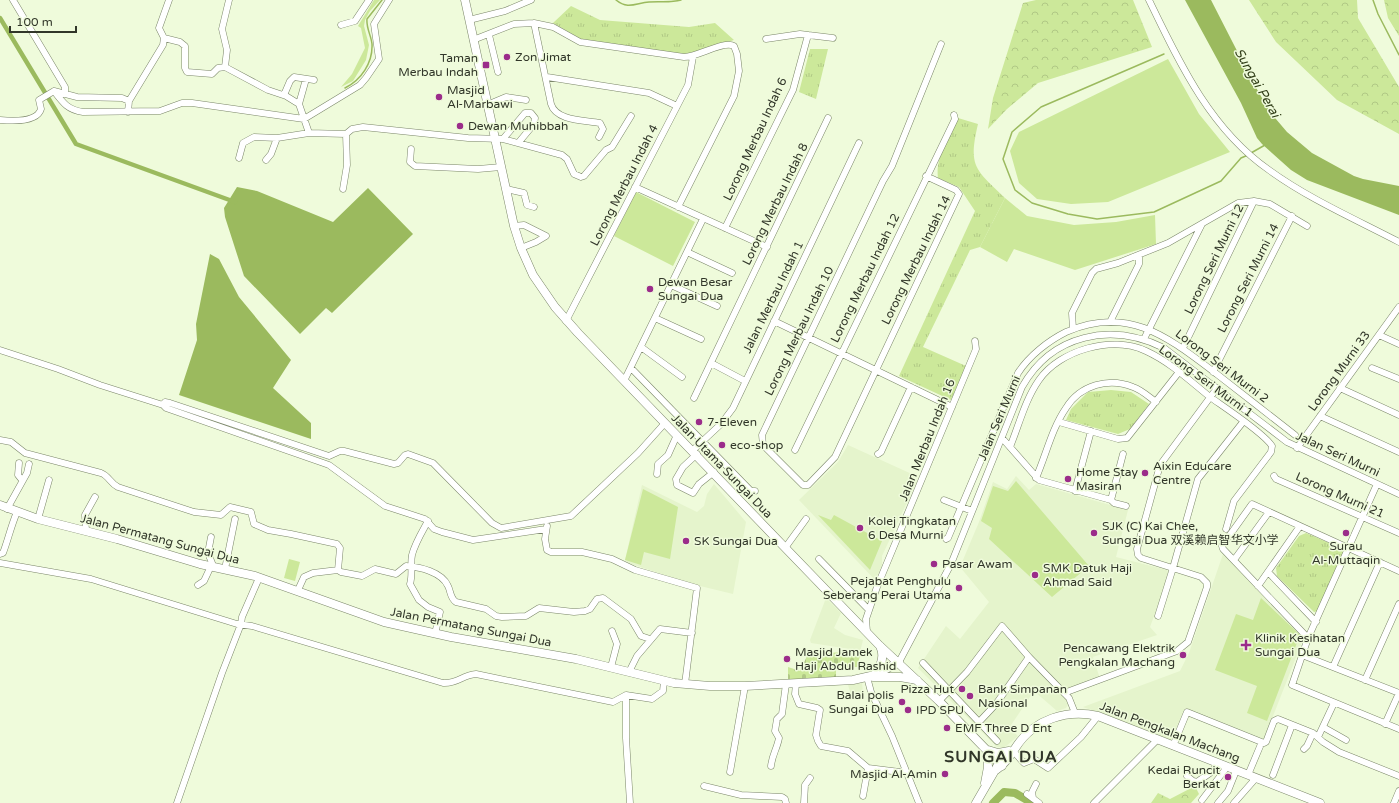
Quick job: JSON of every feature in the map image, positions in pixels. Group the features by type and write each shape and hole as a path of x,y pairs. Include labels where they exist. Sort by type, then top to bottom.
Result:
{"main road":[{"name":"Jalan Utama Sungai Dua","path":"465,0 487,105 498,139 501,168 514,226 521,248 533,275 566,321 695,452 880,646 918,680 987,750 999,766"},
{"name":"Jalan Permatang Sungai Dua","path":"4,507 38,519 259,578 298,590 366,617 435,634 611,667 664,681 685,684 745,686 796,684 871,676 899,662"},
{"path":"871,676 880,668 883,653 880,646"},
{"path":"871,676 900,677 918,680"},
{"name":"Jalan Pengkalan Machang","path":"976,803 999,766 1028,734 1045,721 1057,716 1075,713 1098,716 1320,803"},
{"path":"985,787 988,767 987,750 998,753 1013,750"}],"street":[{"path":"13,0 65,87 66,93"},
{"path":"169,0 159,28 160,33 164,38 180,42 184,46 185,68 187,72 212,74 218,68 225,67 268,90 284,95 299,104"},
{"path":"225,67 227,50 222,29 229,0"},
{"path":"340,25 355,21 369,0"},
{"path":"53,92 72,111 94,113 160,111 182,103 192,103 304,118 360,86 375,66 379,56 374,24 389,0"},
{"path":"469,20 505,11 530,0"},
{"path":"1149,0 1187,76 1223,127 1246,151 1267,169 1310,197 1399,242"},
{"path":"473,40 514,24 534,23 549,25 580,42 684,58 692,57 727,44 732,45 736,49 739,71 736,92 678,207"},
{"path":"534,23 547,77 551,104 555,112 562,116 600,123 603,129 600,137"},
{"path":"766,39 800,34 833,38"},
{"path":"489,35 498,72"},
{"name":"Lorong Merbau Indah 6","path":"725,228 793,90 808,35"},
{"path":"128,112 129,102 163,44 164,38"},
{"name":"Lorong Merbau Indah 10","path":"875,370 835,456 808,485 803,485 761,441 762,435 887,172 892,166 941,44"},
{"name":"Lorong Merbau Indah 4","path":"566,321 688,85 692,57"},
{"path":"284,95 291,79 296,77 314,80"},
{"path":"547,77 649,93 677,106"},
{"path":"306,79 299,104 309,133"},
{"path":"0,120 21,120 35,116 41,112 39,100 53,92 66,93 78,97 122,98 129,102"},
{"path":"487,105 506,98 526,100"},
{"path":"498,139 525,113 531,113 535,118 534,124 519,142"},
{"name":"Lorong Merbau Indah 12","path":"795,450 926,176 955,119 954,115"},
{"path":"239,158 241,146 245,140 254,137 277,138 309,133 346,134 358,127 519,142 562,155 567,159 574,174 581,177 584,176 606,150 612,147 631,116"},
{"name":"Lorong Merbau Indah 8","path":"694,398 828,118"},
{"path":"343,189 347,165 346,134"},
{"path":"266,160 269,157 277,138"},
{"name":"Jalan Merbau Indah 1","path":"714,472 700,484 693,493 675,482 683,467 702,441 729,414 859,143"},
{"path":"411,149 410,162 415,166 478,169 501,168"},
{"name":"Lorong Merbau Indah 14","path":"875,370 960,194 956,190 926,176"},
{"path":"635,187 766,247"},
{"path":"506,189 524,193 527,205 534,207"},
{"path":"1073,329 1072,313 1092,273 1096,269 1139,256 1168,243 1234,205 1254,201 1270,204 1307,226"},
{"name":"Lorong Seri Murni 12","path":"1182,348 1254,201"},
{"name":"Lorong Seri Murni 14","path":"1214,372 1292,216"},
{"path":"624,381 703,219"},
{"path":"1144,339 1202,224"},
{"path":"514,226 524,225 546,236 521,248"},
{"path":"687,252 732,273"},
{"path":"1110,322 1139,264 1139,256"},
{"path":"671,285 716,306"},
{"name":"Lorong Murni 33","path":"1297,448 1399,307"},
{"path":"655,318 701,339"},
{"path":"774,321 952,406"},
{"name":"Lorong Seri Murni 2","path":"946,538 948,538 1018,373 1035,353 1073,329 1110,322 1149,329 1182,348 1295,434"},
{"name":"Jalan Seri Murni","path":"899,662 951,564 1027,378 1051,353 1073,341 1104,334 1124,335 1144,339 1164,348 1280,437 1297,448 1399,494"},
{"path":"1379,334 1399,344"},
{"name":"Jalan Merbau Indah 16","path":"867,632 868,611 976,349 975,341"},
{"name":"Lorong Seri Murni 1","path":"1010,447 1030,396 1040,379 1064,358 1075,352 1098,346 1114,345 1144,350 1180,372 1270,443 1271,452 1234,501 1226,529"},
{"path":"641,347 682,377"},
{"path":"0,350 58,368 100,385 163,405 166,408 329,465 388,508 428,521 434,528 473,540 546,529"},
{"path":"711,363 745,381"},
{"path":"631,368 751,491 754,491"},
{"path":"1372,368 1399,379"},
{"path":"1059,422 1118,439 1127,438 1180,372"},
{"path":"1036,478 1065,408 1073,399 1086,389 1101,384 1126,385 1141,391 1156,402"},
{"path":"878,454 881,452 912,387"},
{"path":"1064,693 1177,651 1185,646 1208,585 1201,577 1149,561 1138,555 1137,550 1160,465 1217,388"},
{"path":"1340,388 1399,415"},
{"path":"163,405 165,402 170,403 329,456 340,450 394,464 398,463 405,455 408,454 422,458 433,463 497,526 509,527 550,521 571,516 638,453 665,423"},
{"path":"1320,416 1399,452"},
{"path":"1158,616 1174,568 1198,479 1243,422"},
{"path":"1076,491 1091,431"},
{"path":"657,474 658,464 668,455 677,435"},
{"path":"1002,438 1036,478 1076,491 1111,500 1114,503 1126,506"},
{"path":"0,440 11,442 25,453 101,473 106,475 111,484 187,510 221,515 230,507 233,507 251,512 254,524 268,530 337,544 340,548 338,570"},
{"path":"1111,500 1123,454"},
{"path":"19,463 18,475 22,480"},
{"path":"4,507 27,473 29,464"},
{"name":"Lorong Murni 21","path":"1274,476 1276,479 1399,533"},
{"path":"38,519 49,480"},
{"path":"1377,484 1308,638 1292,683 1294,687 1399,730"},
{"path":"86,531 86,515 95,497"},
{"path":"944,500 972,511"},
{"path":"1308,638 1223,549 1222,546 1252,504 1399,571"},
{"path":"0,554 3,553 17,512"},
{"path":"1234,560 1269,512"},
{"path":"226,569 235,519"},
{"path":"785,548 806,519"},
{"path":"428,521 414,549 410,584 417,598 428,607 440,612 435,634"},
{"path":"550,521 546,529 545,545 547,550 551,552 582,552 612,559 635,570 697,588 685,684"},
{"path":"1258,586 1269,573 1300,526"},
{"path":"198,585 204,581 211,566 212,562 208,553 211,537"},
{"path":"819,559 868,611 863,619 856,621"},
{"path":"1333,667 1380,562"},
{"path":"0,563 85,577 443,683 457,682 470,674 476,674 616,702 626,695 652,699 662,691 664,681"},
{"path":"298,590 304,577 313,573 338,570 362,576 375,569 396,574 406,566 433,572 445,579 453,600 486,609 496,616 526,616 539,608 574,612 585,611 590,609 597,599 603,598 631,619 641,636 650,639"},
{"path":"1269,573 1316,622"},
{"path":"178,803 222,673 241,624 242,617 259,578"},
{"path":"1365,680 1399,604"},
{"path":"939,701 967,672 1002,626 1029,657 1064,693 1074,705 1075,713"},
{"path":"629,672 637,656 650,639 663,628 692,633"},
{"path":"611,667 617,644 612,631"},
{"path":"1302,655 1399,693 1385,724"},
{"path":"979,722 996,704 1029,657"},
{"path":"923,663 997,740"},
{"path":"871,676 871,692 892,736 919,803"},
{"path":"771,766 773,754 777,748 779,738 775,732 777,719 782,714 786,684"},
{"path":"796,684 795,694 799,704 820,710 816,735 819,744 848,751 868,768 900,772 905,770"},
{"path":"730,772 745,686"},
{"path":"626,695 626,738 630,803"},
{"path":"1318,738 1334,703"},
{"path":"1173,746 1187,712 1264,742"},
{"path":"1013,750 1024,763 1034,759 1048,768 1081,737 1098,716"},
{"path":"1234,803 1252,777 1261,744 1264,742 1276,719 1313,732 1318,738 1339,752 1399,776"},
{"path":"1273,775 1292,725"},
{"path":"1323,727 1346,740"},
{"path":"1304,748 1307,746 1313,732"},
{"path":"1094,803 1157,740"},
{"path":"1187,776 1193,781 1198,782 1210,773 1218,764"},
{"path":"1202,800 1227,767"},
{"path":"863,796 868,768"},
{"path":"1218,803 1228,791 1236,771"},
{"path":"804,803 804,785 810,778"},
{"path":"1033,798 1032,792 1036,784"},
{"path":"704,786 741,796 782,797 785,799 786,803"},
{"path":"1394,803 1399,791"},
{"path":"1027,794 1039,803"}],"shaded area":[{"path":"1185,0 1211,0 1270,112 1287,132 1312,153 1354,176 1399,186 1399,215 1307,180 1291,170 1262,144 1257,138 1241,103"},
{"path":"237,187 257,191 333,222 368,188 413,234 332,313 326,308 300,334 244,276 225,217 224,208"},
{"path":"210,254 219,259 239,297 291,360 273,388 311,423 311,439 179,395 197,340 196,324"},
{"name":"Kolej Tingkatan 6 Desa Murni","path":"848,445 914,475 917,481 882,556 882,566 875,580 799,500 838,462"},
{"path":"1016,476 1029,490 1036,484 1128,510 1116,557 1167,570 1169,575 1150,627 1157,635 1093,657 1101,682 1063,695 1069,703 1066,708 1057,711 1034,691 1009,728 1018,736 1005,747 997,747 918,668 946,626 960,639 989,602 960,567 979,522 993,482 1007,489"},
{"name":"SK Sungai Dua","path":"714,484 746,522 733,594 696,585 628,563 625,560 642,485 697,512 704,506 707,494"},
{"name":"Klinik Kesihatan Sungai Dua","path":"1223,554 1304,637 1264,739 1185,708 1171,740 1083,707 1180,671 1189,653"},
{"path":"826,598 841,613 834,628 845,635 863,640 860,652 811,643 810,640"},
{"path":"862,683 863,692 851,695 848,685"}],"green space":[{"path":"374,0 380,0 370,11 365,20 364,26 369,45 366,60 353,81 341,87 352,74 365,48 361,28 358,26"},
{"path":"1036,0 1133,0 1152,47 1038,83 1007,109 988,129 993,98 1023,3"},
{"path":"1249,0 1357,0 1358,18 1399,87 1399,134 1337,100 1276,42"},
{"path":"1384,0 1399,0 1399,36 1388,18"},
{"path":"571,6 600,20 689,27 715,23 734,40 689,55 581,39 553,23"},
{"path":"810,49 828,49 816,99 799,92"},
{"path":"1168,59 1199,114 1230,152 1108,202 1071,204 1037,199 1019,183 1010,151 1019,132"},
{"path":"958,118 978,124 974,150 976,166 987,180 1005,198 980,247 970,250 923,347 966,366 951,400 899,376 975,211 959,187 938,178 941,155 947,139"},
{"path":"636,192 695,222 673,266 614,236"},
{"path":"1005,198 1027,216 1074,225 1116,222 1155,215 1156,244 1075,270 1014,249 1007,262 980,247"},
{"path":"1111,390 1131,392 1149,404 1130,429 1118,434 1066,420 1071,409 1088,392"},
{"path":"1016,481 1089,566 1052,597 989,539 992,528 981,521 993,486 1008,491"},
{"path":"643,489 678,507 670,559 644,552 641,565 625,560"},
{"path":"818,515 831,520 834,515 882,541 870,570"},
{"path":"1306,533 1343,549 1345,554 1319,611 1314,612 1277,576 1276,568 1299,536"},
{"path":"289,559 300,562 295,581 284,578"},
{"path":"1261,598 1300,635 1267,721 1247,713 1257,686 1215,670 1236,614 1253,620"},
{"path":"845,652 860,656 857,667 836,668 836,678 788,681 788,667 800,671 808,654"},
{"path":"1195,786 1199,794 1191,803 1151,803 1158,793 1170,799"}],"waterway":[{"path":"345,88 361,76 368,64 372,51 372,44 367,19 382,0"},
{"path":"616,0 624,5 681,0"},
{"path":"1373,0 1378,14 1399,55"},
{"path":"0,18 76,144 235,202"},
{"path":"1164,54 1041,107 1012,132 1003,159 1015,190 1032,203 1068,214 1097,219 1154,212 1221,181 1241,158 1248,155"},
{"path":"1251,153 1265,145"},
{"path":"993,803 1004,792 1015,793 1032,803"}],"place":[{"name":"Zon Jimat","path":"507,57"},
{"name":"Taman Merbau Indah","path":"486,65"},
{"name":"Masjid Al-Marbawi","path":"439,97"},
{"name":"Dewan Muhibbah","path":"460,126"},
{"name":"Dewan Besar Sungai Dua","path":"650,289"},
{"name":"7-Eleven","path":"699,422"},
{"name":"eco-shop","path":"722,445"},
{"name":"Aixin Educare Centre","path":"1145,473"},
{"name":"Home Stay Masiran","path":"1068,479"},
{"name":"Kolej Tingkatan 6 Desa Murni","path":"860,528"},
{"name":"SJK (C) Kai Chee, Sungai Dua 双溪赖启智华文小学","path":"1094,533"},
{"name":"Surau Al-Muttaqin","path":"1346,533"},
{"name":"SK Sungai Dua","path":"686,541"},
{"name":"Pasar Awam","path":"934,564"},
{"name":"SMK Datuk Haji Ahmad Said","path":"1035,575"},
{"name":"Pejabat Penghulu Seberang Perai Utama","path":"959,588"},
{"name":"Klinik Kesihatan Sungai Dua","path":"1246,645"},
{"name":"Pencawang Elektrik Pengkalan Machang","path":"1183,655"},
{"name":"Masjid Jamek Haji Abdul Rashid","path":"787,659"},
{"name":"Pizza Hut","path":"962,689"},
{"name":"Bank Simpanan Nasional","path":"970,696"},
{"name":"Balai polis Sungai Dua","path":"902,702"},
{"name":"IPD SPU","path":"908,710"},
{"name":"EMF Three D Ent","path":"947,728"},
{"name":"Masjid Al-Amin","path":"945,774"},
{"name":"Kedai Runcit Berkat","path":"1228,777"}],"district":[{"name":"SUNGAI DUA","path":"1001,757"}],"water label":[{"name":"Sungai Perai","path":"1257,83"}]}
